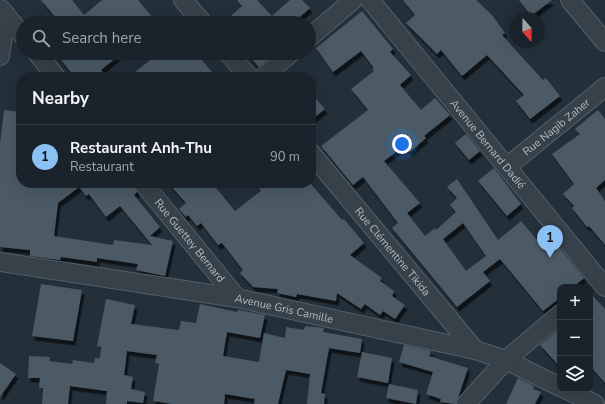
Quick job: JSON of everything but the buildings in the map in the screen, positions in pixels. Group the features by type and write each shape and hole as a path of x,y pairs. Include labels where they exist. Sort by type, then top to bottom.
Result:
{"street":[{"path":"183,0 196,16"},
{"path":"316,32 353,0"},
{"name":"Avenue Bernard Dadié","path":"370,0 508,166 600,283"},
{"path":"570,0 605,42"},
{"path":"3,12 16,28"},
{"path":"0,56 3,12"},
{"path":"43,60 52,72"},
{"path":"234,60 245,72"},
{"path":"268,72 283,60"},
{"name":"Rue Nagib Zaher","path":"508,166 605,87"},
{"name":"Rue Clémentine Tikida","path":"316,159 475,350"},
{"name":"Rue Guettey Bernard","path":"147,188 237,298"},
{"name":"Avenue Gris Camille","path":"0,262 237,298 475,350 506,360 557,386"},
{"path":"466,404 506,360 557,317"},
{"path":"571,392 595,404"}],"place":[{"name":"Restaurant Anh-Thu","path":"550,258"}]}
